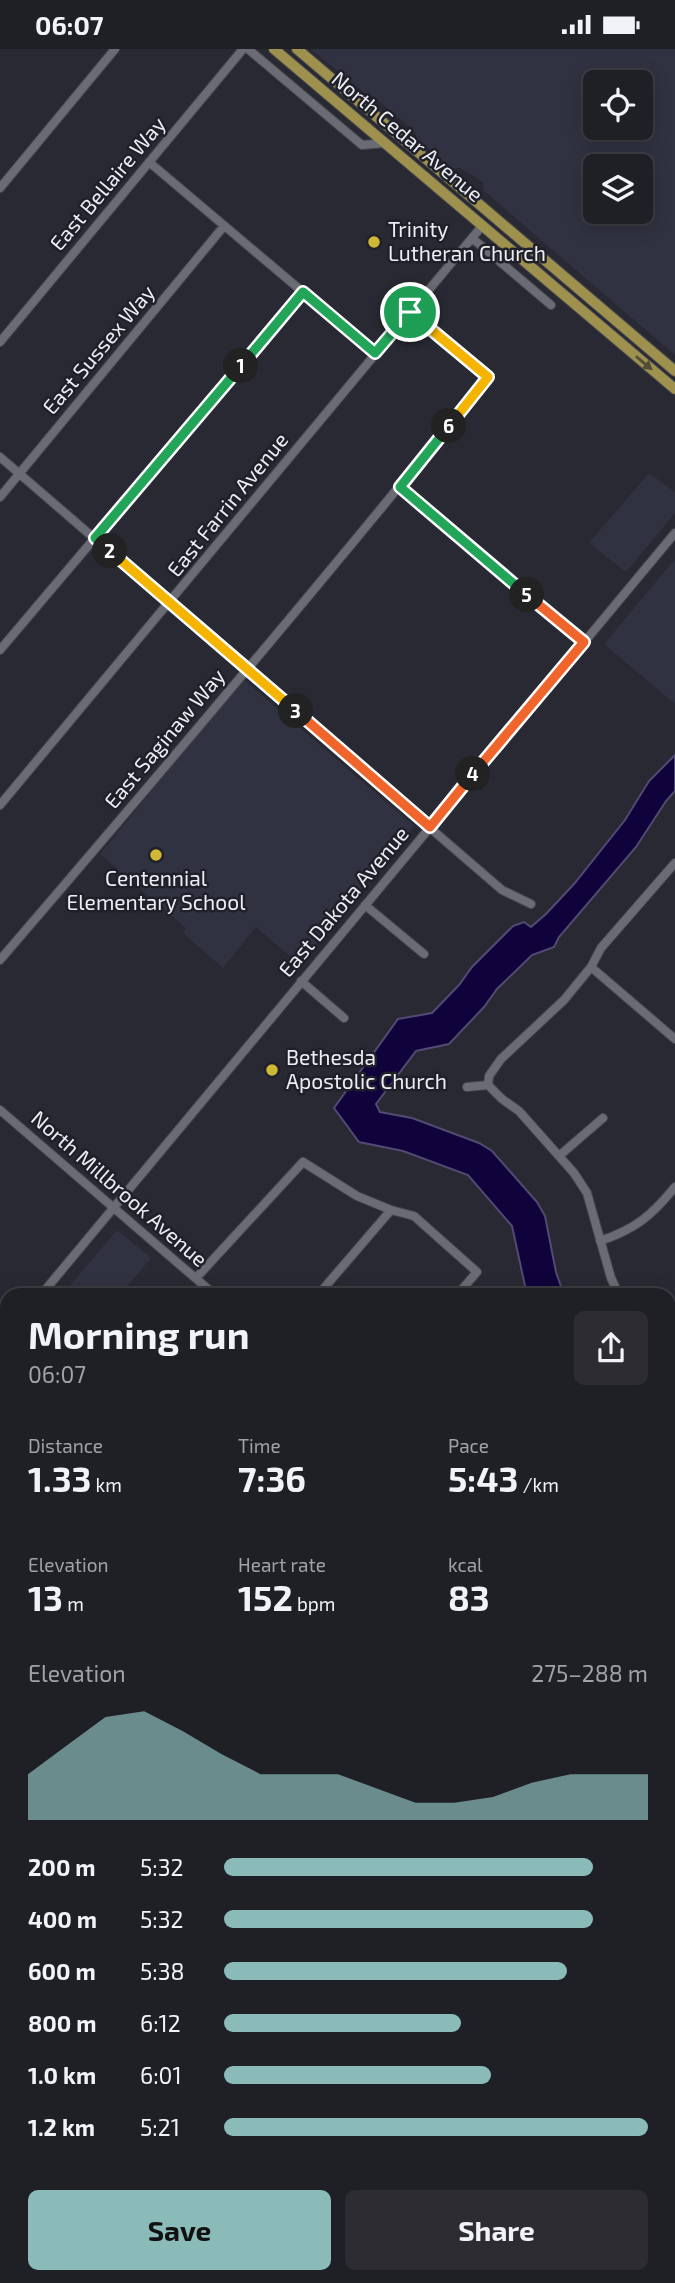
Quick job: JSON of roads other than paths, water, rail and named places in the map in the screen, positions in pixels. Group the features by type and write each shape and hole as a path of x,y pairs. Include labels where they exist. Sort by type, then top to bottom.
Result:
{"main road":[{"name":"North Cedar Avenue","path":"274,49 675,389"},
{"name":"North Cedar Avenue","path":"297,49 675,370"},
{"path":"385,143 397,144 447,186 454,190 462,189"},
{"path":"482,226 492,226 530,258 541,264 550,264"},
{"path":"548,282 561,285 611,326 616,329 624,328"}],"street":[{"path":"0,188 115,49"},
{"path":"246,49 362,145 385,143"},
{"name":"East Bellaire Way","path":"0,342 246,49"},
{"path":"149,162 375,353"},
{"name":"East Sussex Way","path":"0,497 224,226"},
{"name":"East Farrin Avenue","path":"0,805 482,226"},
{"path":"472,238 551,305"},
{"path":"0,650 303,292"},
{"name":"East Saginaw Way","path":"0,960 400,487 488,377 410,312"},
{"path":"0,457 502,890 531,904"},
{"path":"400,487 584,642"},
{"name":"East Dakota Avenue","path":"47,1288 675,533"},
{"path":"488,1085 489,1076 500,1059 552,1012 591,967 601,948 675,863"},
{"path":"365,905 424,954"},
{"path":"591,967 672,1037 675,1026"},
{"path":"301,981 344,1018"},
{"path":"467,1087 488,1085"},
{"path":"488,1085 519,1111 587,1193 616,1288"},
{"name":"North Millbrook Avenue","path":"0,1111 207,1288"},
{"path":"559,1156 603,1118"},
{"path":"196,1278 303,1162 356,1196 414,1216 477,1272 463,1288"},
{"path":"600,1241 638,1225 675,1187"},
{"path":"324,1288 391,1210"}],"place":[{"name":"Trinity Lutheran Church","path":"374,242"},
{"name":"Centennial Elementary School","path":"156,855"},
{"name":"Bethesda Apostolic Church","path":"272,1070"}]}
